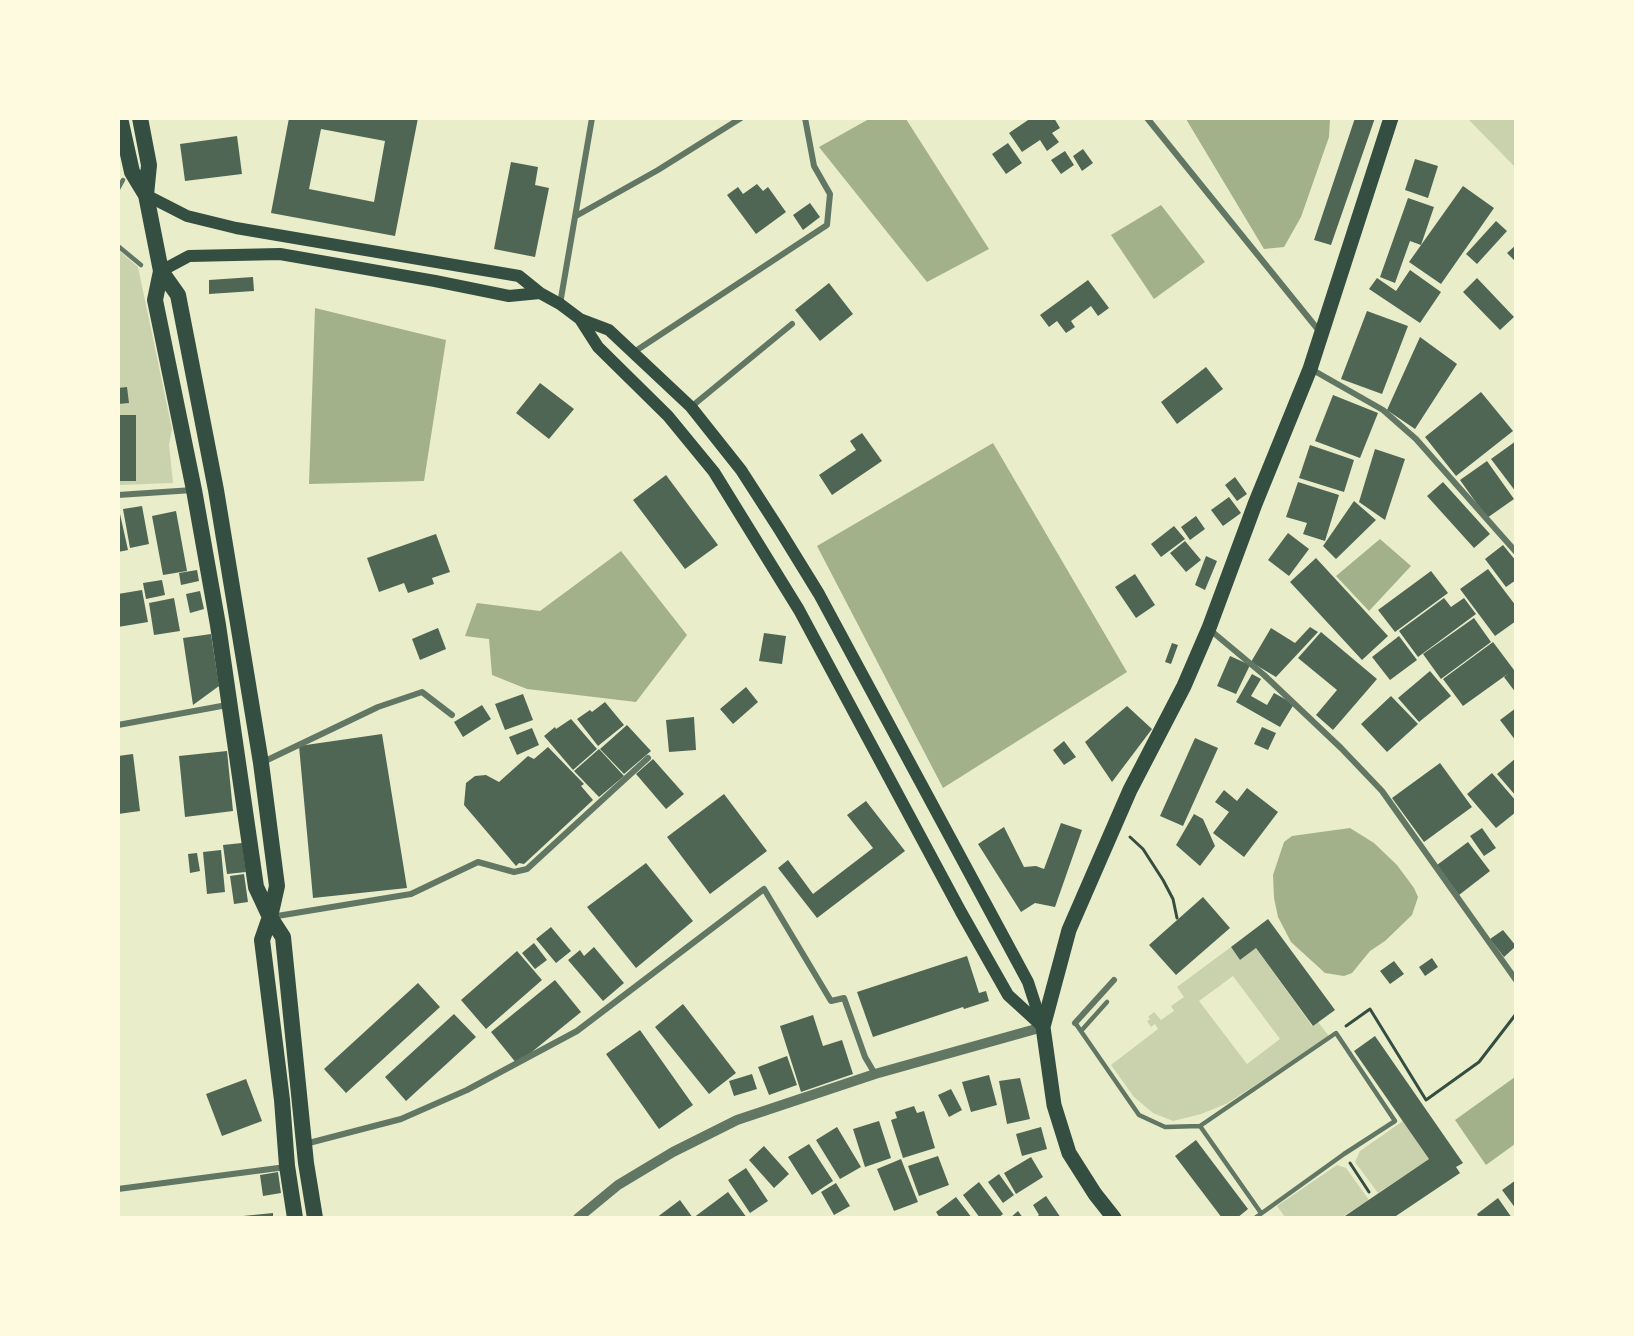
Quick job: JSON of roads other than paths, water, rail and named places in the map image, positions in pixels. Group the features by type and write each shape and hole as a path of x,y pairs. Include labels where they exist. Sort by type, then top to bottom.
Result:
{"highway":[{"path":"120,118 132,172 146,195"},
{"path":"140,118 149,165 146,195 161,271 155,300 194,490 231,704 256,887 270,917 283,937 304,1144 315,1218"},
{"path":"161,271 178,295 216,490 261,763 277,886 262,940 282,1100 287,1167 295,1218"}],"main road":[{"path":"1043,1027 1069,930 1130,790 1184,686 1209,628 1255,504 1310,369 1391,118"},
{"path":"146,195 187,216 236,228 519,276 580,319 609,330 691,407 741,470 819,594 1028,982 1043,1027 1054,1105 1070,1153 1095,1194 1114,1218"},
{"path":"161,271 189,256 280,254 509,296 540,293"},
{"path":"580,319 598,347 668,416 714,472 799,610 1008,995 1043,1027"}],"street":[{"path":"560,304 592,118"},
{"path":"576,216 658,170 741,118"},
{"path":"634,352 827,225 830,194 814,166 805,118"},
{"path":"1146,118 1322,335"},
{"path":"691,407 792,324"},
{"path":"1310,369 1383,410 1416,439 1515,552"},
{"path":"118,495 194,490"},
{"path":"1209,628 1264,675 1341,748 1382,791 1515,980"},
{"path":"261,763 378,706 422,692 452,715"},
{"path":"118,725 231,704"},
{"path":"270,917 411,894 478,862 514,872 527,869 648,758"},
{"path":"304,1144 401,1119 467,1090 568,1036 764,889 831,1001 844,998 866,1057 875,1074"},
{"path":"1073,1023 1114,980"},
{"path":"578,1218 618,1185 673,1152 737,1120 875,1074 1043,1027"},
{"path":"118,1189 287,1167"}],"lane":[{"path":"118,189 123,180"},
{"path":"118,246 141,265"},
{"path":"1081,1031 1107,1002"},
{"path":"1073,1023 1139,1114 1165,1128 1200,1126 1336,1033 1395,1121 1344,1154 1255,1218"},
{"path":"1200,1126 1261,1213"}]}
